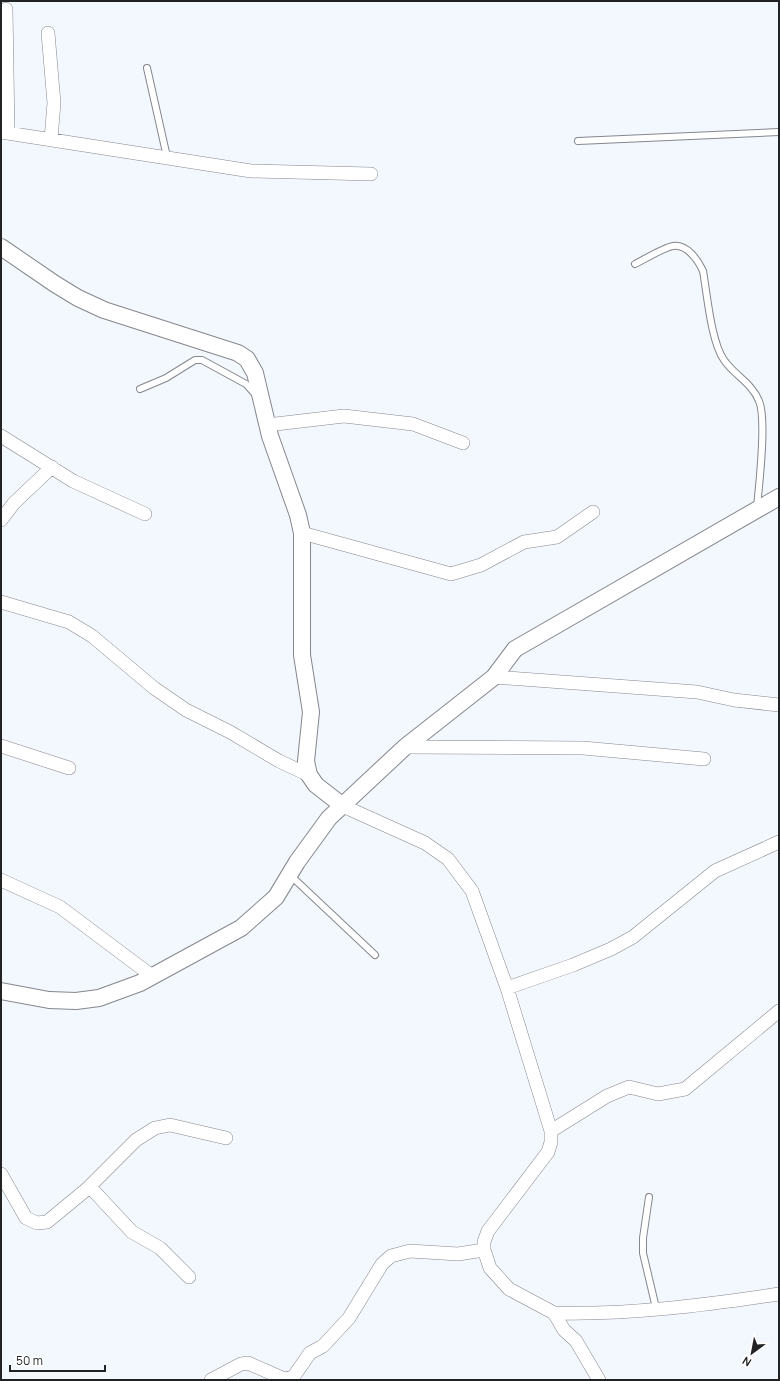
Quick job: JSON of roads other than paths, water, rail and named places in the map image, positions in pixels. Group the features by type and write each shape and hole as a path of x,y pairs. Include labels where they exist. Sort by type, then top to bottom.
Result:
{"street":[{"path":"6,9 5,132 167,159 252,171 371,174"},
{"path":"48,33 54,103 52,139"},
{"path":"2,249 78,298 104,310 238,353 247,359 255,373 267,425 302,533 302,655 312,712 306,761 309,775 316,785 343,806 425,844 448,859 472,891 508,988 551,1131 551,1142 548,1152 488,1231 484,1242 484,1250 490,1268 500,1281 510,1289 554,1314 564,1330 576,1341 599,1380"},
{"path":"267,425 344,416 413,424 463,443"},
{"path":"1,436 86,487 145,514"},
{"path":"1,520 14,503 52,467"},
{"path":"1,991 49,1000 99,998 152,976 241,928 276,897 329,818 405,747 494,677 515,649 779,497"},
{"path":"302,533 451,574 481,565 524,542 557,537 593,512"},
{"path":"1,602 69,622 92,636 154,688 186,710 230,732 279,761 309,775"},
{"path":"494,677 697,692 734,700 779,704"},
{"path":"1,746 69,768"},
{"path":"405,747 583,748 704,759"},
{"path":"508,988 573,966 611,949 633,937 715,871 779,842"},
{"path":"1,880 60,907 152,976"},
{"path":"551,1131 607,1096 629,1087 658,1094 685,1089 779,1011"},
{"path":"1,1174 26,1218 37,1223 46,1222 90,1187 136,1140 155,1128 170,1125 226,1138"},
{"path":"90,1187 132,1232 163,1251 189,1277"},
{"path":"211,1380 241,1364 248,1363 282,1378 288,1379 294,1376 310,1353 323,1346 349,1318 382,1264 391,1256 410,1251 458,1254 484,1250"},
{"path":"554,1314 597,1314 734,1301 779,1294"}],"lane":[{"path":"147,68 167,159"},
{"path":"578,141 779,132"},
{"path":"635,264 673,246 683,248 699,262 703,271 715,340 723,359 751,387 760,401 762,427 757,509"},
{"path":"140,390 166,378 195,360 202,360 246,384 262,401"},
{"path":"290,875 375,955"},
{"path":"649,1197 643,1238 643,1253 656,1308"}]}
